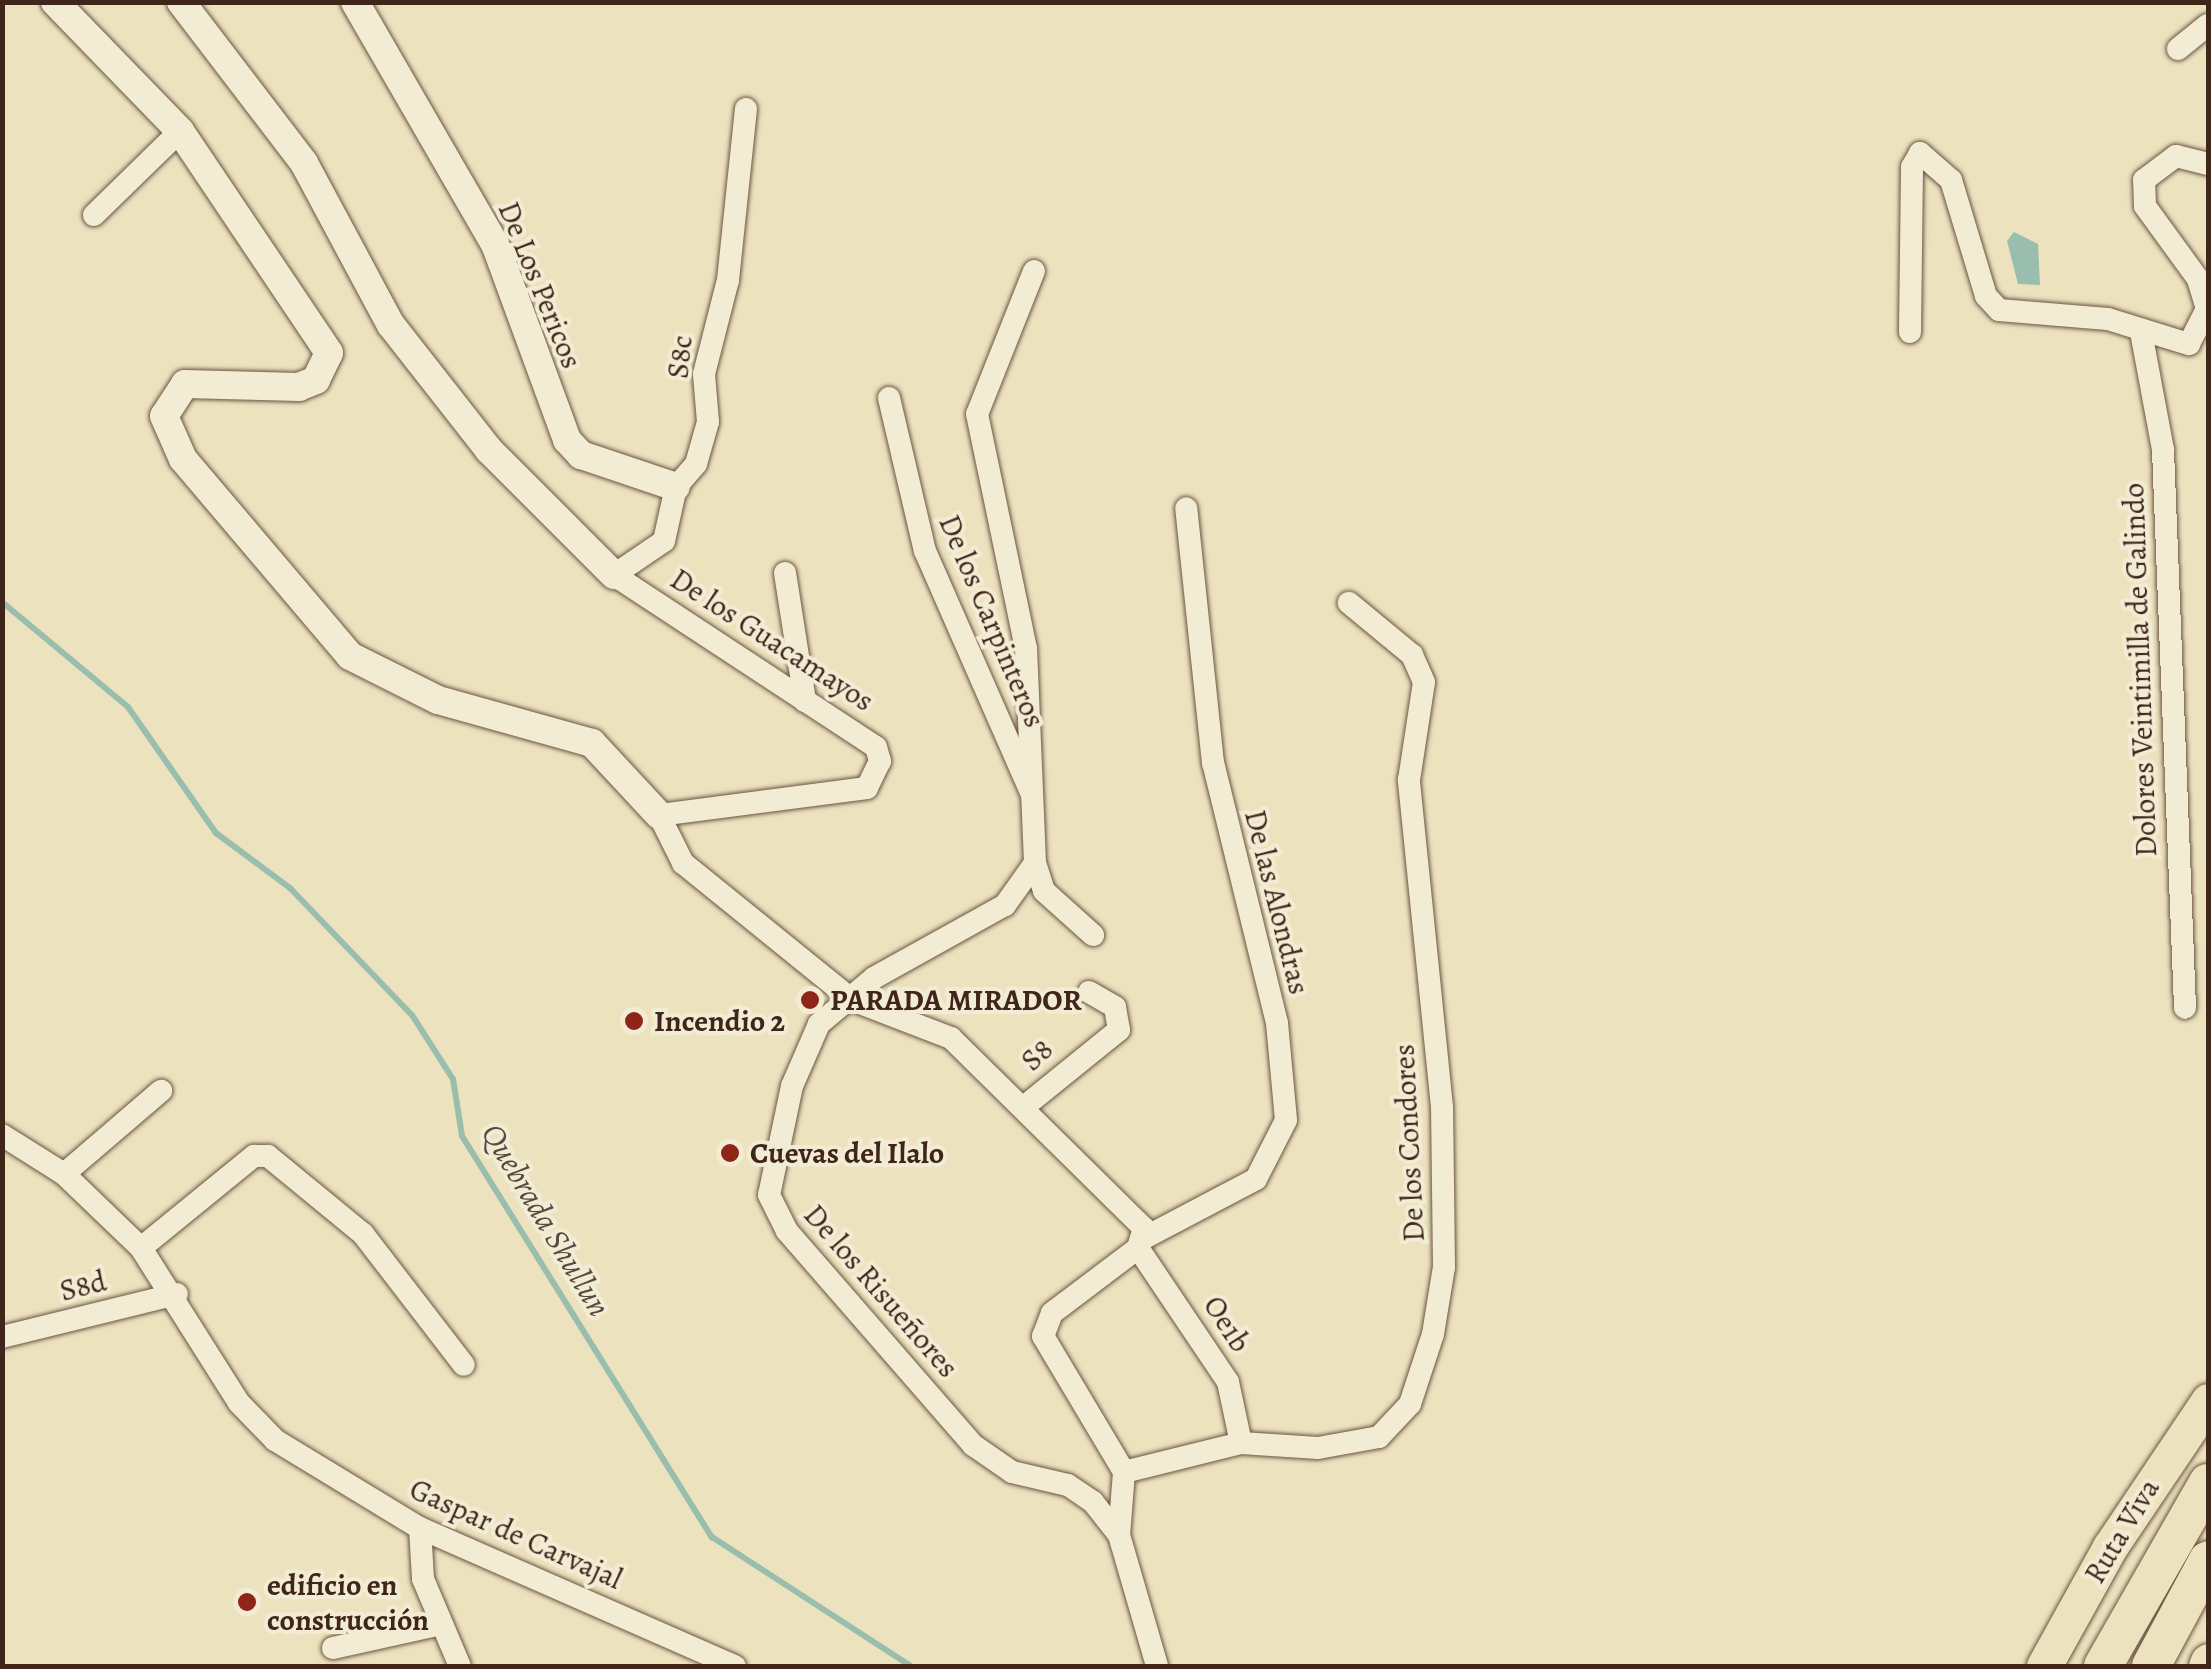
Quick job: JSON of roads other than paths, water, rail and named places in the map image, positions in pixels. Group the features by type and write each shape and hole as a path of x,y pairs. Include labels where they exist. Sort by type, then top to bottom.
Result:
{"highway":[{"name":"Ruta Viva","path":"2103,1666 2208,1483"},
{"path":"2151,1666 2208,1560"}],"main road":[{"name":"Ruta Viva","path":"2044,1666 2110,1547 2208,1401"}],"street":[{"path":"55,2 180,132 328,353 316,380 299,387 184,384 164,416 183,459 350,656 438,700 592,743 659,815 683,863 852,1000 951,1038 1026,1106 1142,1243 1052,1313 1043,1336 1124,1472 1118,1535"},
{"name":"De los Guacamayos","path":"181,2 304,163 391,325 489,450 614,575 876,747 877,776 867,788 659,815"},
{"name":"De Los Pericos","path":"355,2 495,244 567,440 581,454 676,487"},
{"path":"2178,49 2208,25"},
{"name":"S8c","path":"614,575 664,541 676,487 696,464 708,422 704,374 728,280 746,110"},
{"path":"94,215 180,132"},
{"path":"1910,332 1920,153 1951,180 1986,296 1999,310 2108,319 2189,344 2204,328 2198,280 2146,206 2144,180 2176,156 2208,164"},
{"path":"1034,271 977,414 1026,648 1037,805 1035,863 1044,891 1093,935"},
{"name":"Dolores Veintimilla de Galindo","path":"2140,332 2163,450 2185,1008"},
{"name":"De los Carpinteros","path":"889,398 924,551 1037,805"},
{"name":"De las Alondras","path":"1142,1243 1256,1178 1286,1120 1277,1023 1213,763 1186,508"},
{"path":"785,574 805,702"},
{"name":"De los Condores","path":"1124,1472 1241,1443 1318,1448 1378,1436 1402,1416 1444,1266 1442,1108 1409,780 1424,682 1412,655 1349,603"},
{"name":"De los Risueñores","path":"1035,863 1005,905 874,978 852,1000 818,1024 801,1054 773,1210 974,1445 1012,1472 1082,1491 1118,1535 1157,1666"},
{"name":"S8","path":"1026,1106 1118,1030 1114,1007 1089,992"},
{"path":"64,1174 162,1092"},
{"name":"Gaspar de Carvajal","path":"2,1135 64,1174 141,1248 178,1294 256,1424 420,1528 735,1666"},
{"path":"141,1248 254,1156 268,1156 364,1234 464,1365"},
{"name":"Oe1b","path":"1142,1243 1228,1382 1241,1443"},
{"name":"S8d","path":"2,1337 178,1294"},
{"path":"420,1528 420,1566 460,1666"},
{"path":"332,1648 441,1624"}],"waterway":[{"name":"Quebrada Shullun","path":"2,602 128,707 216,833 290,888 412,1015 453,1079 462,1136 712,1537 911,1666"}],"place":[{"name":"PARADA MIRADOR","path":"810,1000"},
{"name":"Incendio 2","path":"634,1021"},
{"name":"Cuevas del Ilalo","path":"730,1153"},
{"name":"edificio en construcción","path":"247,1602"}]}
